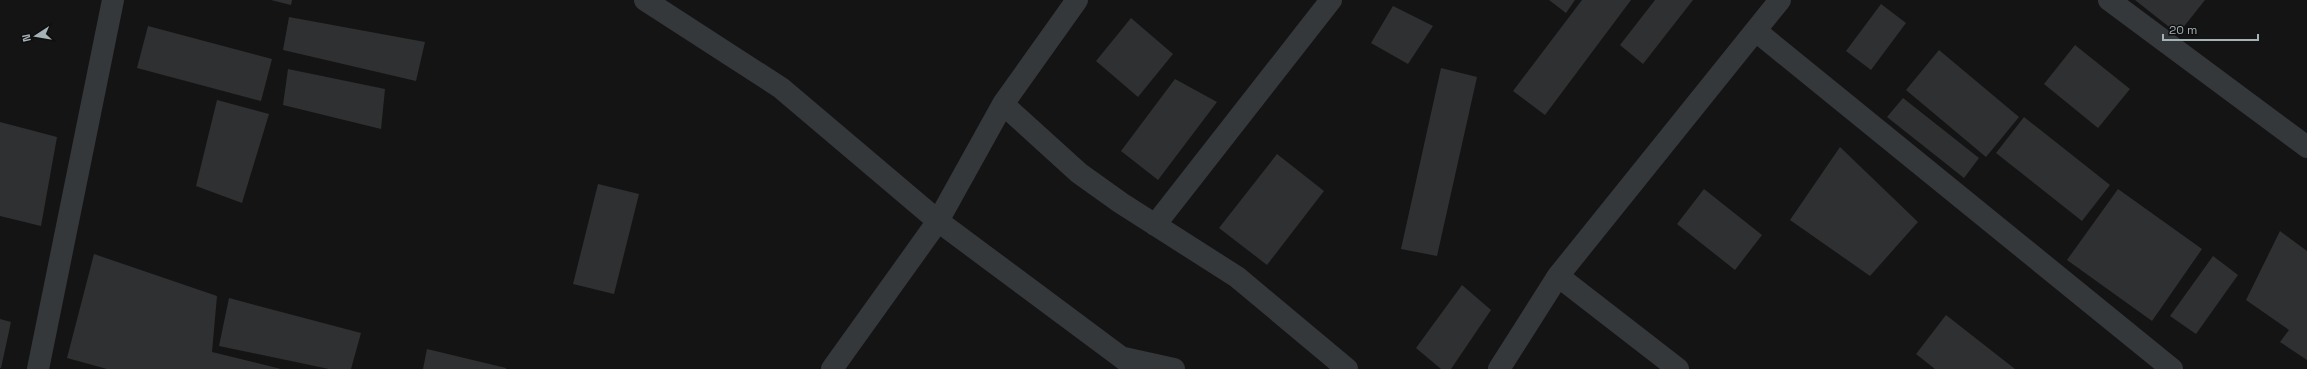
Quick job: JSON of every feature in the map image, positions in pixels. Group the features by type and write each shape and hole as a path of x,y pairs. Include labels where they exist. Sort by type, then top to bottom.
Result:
{"street":[{"path":"38,369 113,0"},
{"path":"645,0 781,88 938,221 1130,364 1174,369"},
{"path":"832,369 938,221 1003,104 1077,0"},
{"path":"1155,225 1331,0"},
{"path":"1499,369 1558,276 1780,0"},
{"path":"2109,0 2307,147"},
{"path":"1756,31 2172,369"},
{"path":"1003,104 1080,173 1155,225 1237,278 1347,369"},
{"path":"1558,276 1678,369"}],"building":[{"path":"271,0 292,0 291,5"},
{"path":"1549,0 1575,0 1566,13"},
{"path":"1582,0 1631,0 1545,115 1513,91"},
{"path":"1655,0 1693,0 1643,64 1620,45"},
{"path":"2135,0 2205,0 2178,34"},
{"path":"1881,4 1906,23 1871,70 1846,51"},
{"path":"1393,6 1433,26 1408,64 1371,43"},
{"path":"289,17 425,42 416,81 283,50"},
{"path":"1131,18 1173,54 1138,97 1096,61"},
{"path":"148,26 272,59 261,101 137,68"},
{"path":"2075,45 2130,89 2098,128 2044,84"},
{"path":"1939,50 2019,117 1986,157 1906,90"},
{"path":"1441,68 1477,77 1437,256 1401,249"},
{"path":"288,69 385,89 381,129 283,105"},
{"path":"1175,79 1217,102 1158,180 1121,151"},
{"path":"1903,98 1979,158 1964,178 1887,117"},
{"path":"217,100 269,114 242,203 196,186"},
{"path":"2024,117 2110,185 2082,221 1996,153"},
{"path":"0,122 57,137 41,226 0,216"},
{"path":"1840,147 1918,222 1870,276 1790,220"},
{"path":"1277,154 1324,191 1267,265 1219,228"},
{"path":"598,184 639,194 614,294 573,284"},
{"path":"1704,189 1762,235 1735,270 1677,224"},
{"path":"2118,189 2202,249 2152,321 2067,260"},
{"path":"2280,231 2307,251 2307,360 2280,342 2289,330 2246,300"},
{"path":"94,254 217,296 212,352 281,369 107,369 67,358"},
{"path":"2213,256 2238,275 2196,334 2170,316"},
{"path":"1462,285 1491,310 1451,369 1441,369 1416,348"},
{"path":"229,298 361,333 351,369 329,369 219,346"},
{"path":"1946,315 2015,369 1935,369 1916,354"},
{"path":"0,319 11,322 1,368 0,368"},
{"path":"427,349 506,368 506,369 423,369"}]}
